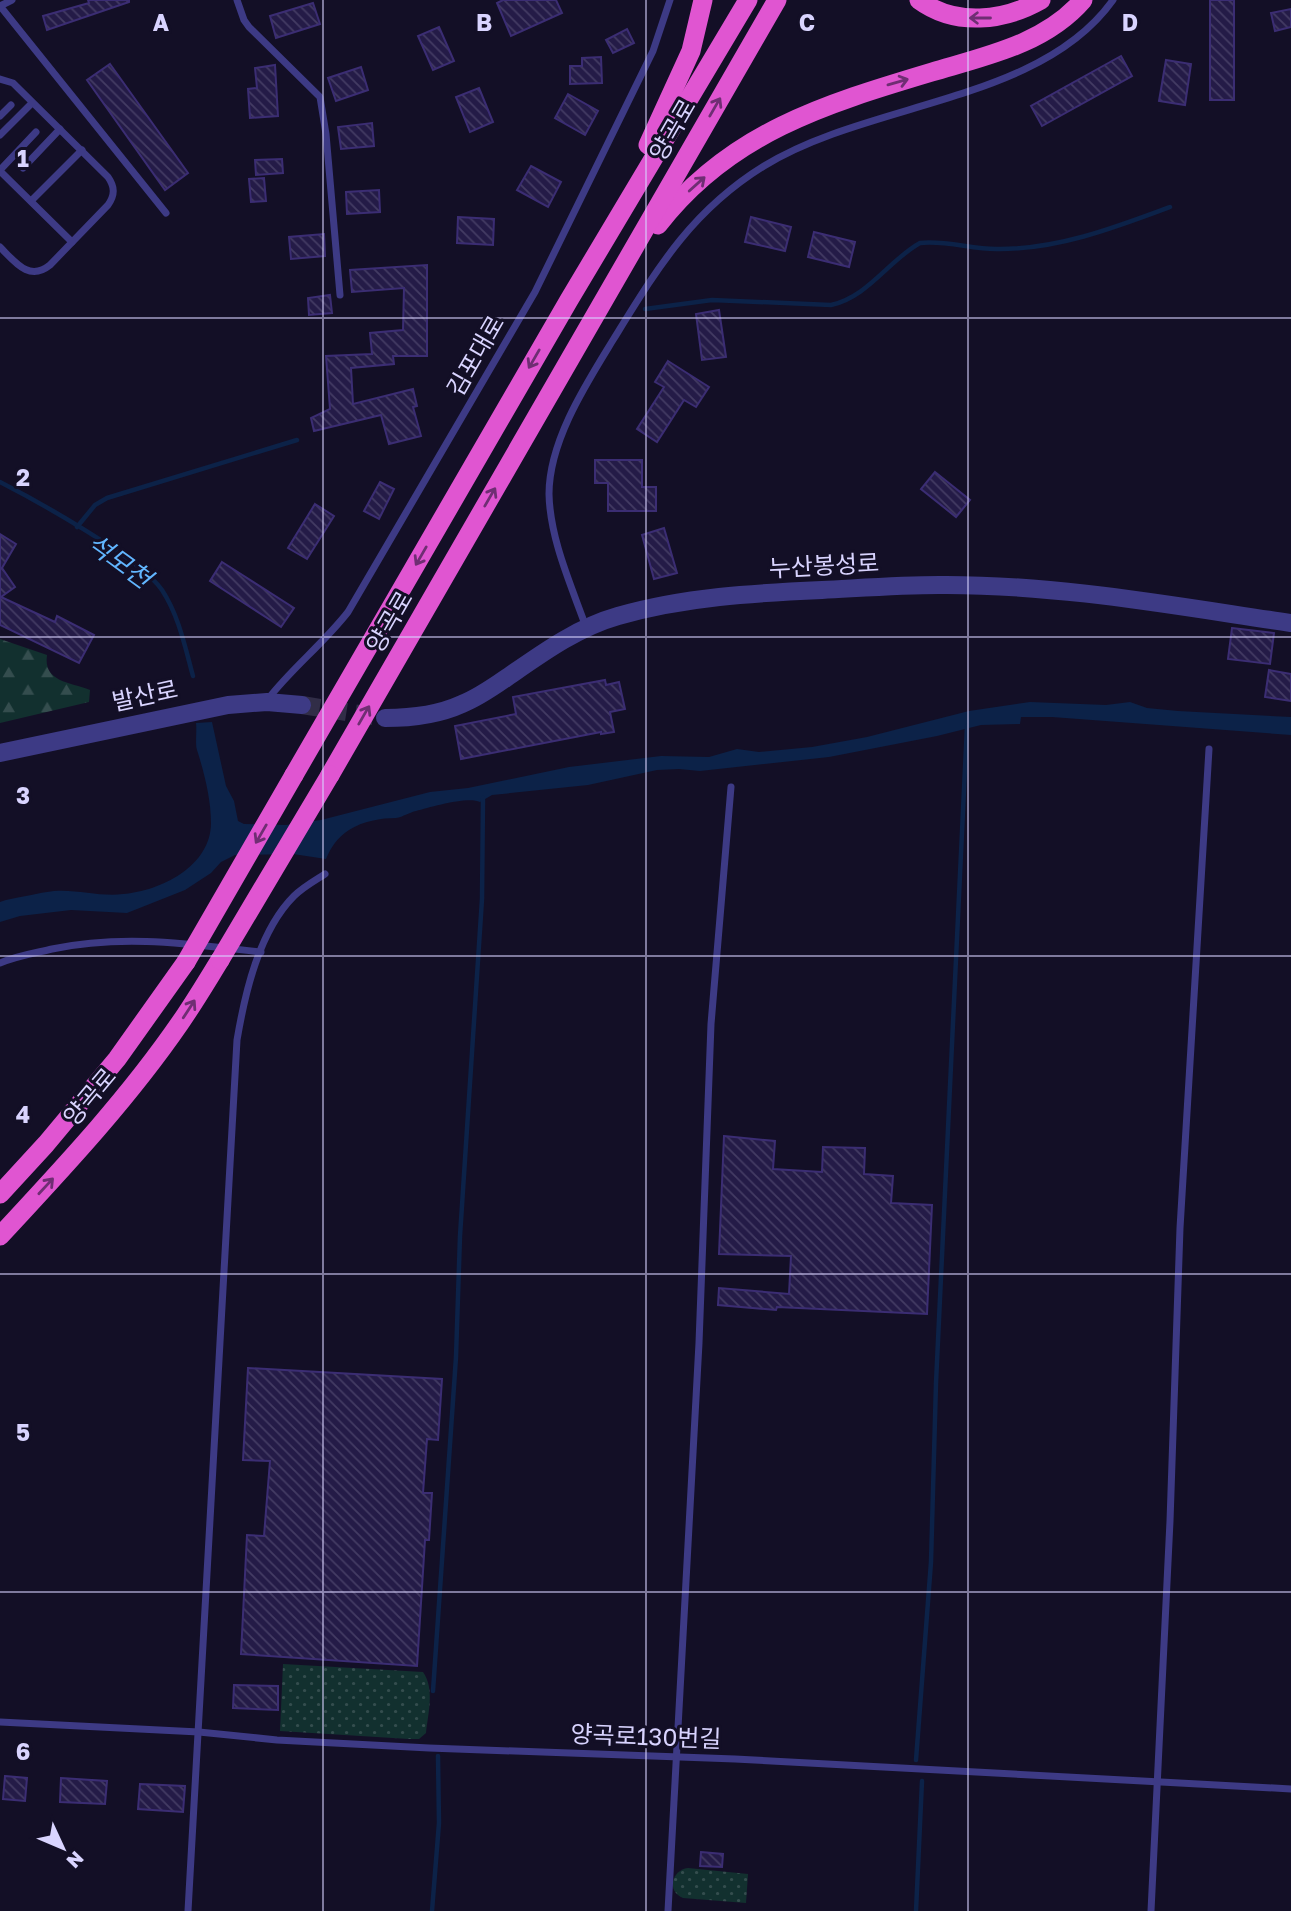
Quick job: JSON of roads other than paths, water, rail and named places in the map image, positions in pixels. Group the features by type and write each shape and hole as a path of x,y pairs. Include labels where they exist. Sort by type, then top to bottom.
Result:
{"highway":[{"path":"569,300 663,116 691,51 702,0"},
{"name":"양곡로","path":"0,1194 47,1144 117,1059 186,962 569,300 748,0"},
{"name":"양곡로","path":"0,1236 130,1089 180,1023 220,960 330,775 777,0"},
{"path":"919,0 952,15 978,19 1022,11 1041,0"},
{"path":"570,357 674,204 729,157 779,127 824,106 996,53 1033,38 1052,28 1083,0"}],"street":[{"name":"누산봉성로","path":"385,718 422,715 463,704 490,689 541,653 587,627 641,611 714,598 792,591 940,584 1036,589 1119,598 1291,623"},
{"name":"발산로","path":"0,753 228,705 267,702 302,705"}],"lane":[{"path":"12,0 0,6 166,213"},
{"path":"237,0 249,27 320,97 326,134 340,295"},
{"name":"김포대로","path":"267,702 283,681 331,634 348,612 502,350 560,244 632,97 653,51 670,0"},
{"path":"587,627 569,579 551,513 552,463 564,428 609,347 680,237 741,181 789,151 845,128 990,83 1043,61 1067,47 1087,30 1113,0"},
{"path":"0,79 13,83 82,150 112,182 114,194 108,205 50,265 36,272 20,267 0,247"},
{"path":"0,135 32,103"},
{"path":"0,116 11,105"},
{"path":"23,167 60,129"},
{"path":"36,132 0,170 72,242"},
{"path":"31,201 82,150"},
{"path":"1151,1911 1170,1521 1180,1228 1209,749"},
{"path":"668,1911 699,1343 711,1024 731,787"},
{"path":"188,1911 237,1040 243,1005 261,952 281,913 292,898 324,874"},
{"path":"0,963 62,947 131,940 261,952"},
{"name":"양곡로130번길","path":"0,1723 199,1732 277,1740 676,1757 1291,1789"}],"water":[{"path":"1030,702 1106,705 1130,702 1147,708 1178,711 1291,717 1291,735 1021,717 1020,724 981,725 829,757 700,771 657,770 588,785 492,795 480,802 467,800 449,803 354,827 338,840 326,859 293,854 235,855 221,862 211,873 185,890 127,913 71,910 20,916 0,922 0,902 6,900 54,891 115,895 138,892 168,882 193,864 203,852 211,823 207,786 196,748 196,723 212,722 226,786 234,801 238,821 244,824 286,825 321,820 430,792 468,788 569,767 661,756 709,757 737,749 759,752 812,747 867,737 969,711"}],"waterway":[{"path":"645,309 712,300 831,305 856,294 920,243 996,249 1041,246 1106,230 1170,207"},
{"path":"77,527 95,505 107,498 297,440"},
{"name":"석모천","path":"0,482 87,531 150,577 162,590 173,610 193,676"},
{"path":"916,1760 931,1562 936,1383 967,726"},
{"path":"433,1691 456,1357 460,1236 482,899 483,798"},
{"path":"432,1911 439,1823 438,1756"},
{"path":"916,1911 922,1781"}],"tunnel":[{"path":"302,705 378,717"}]}
